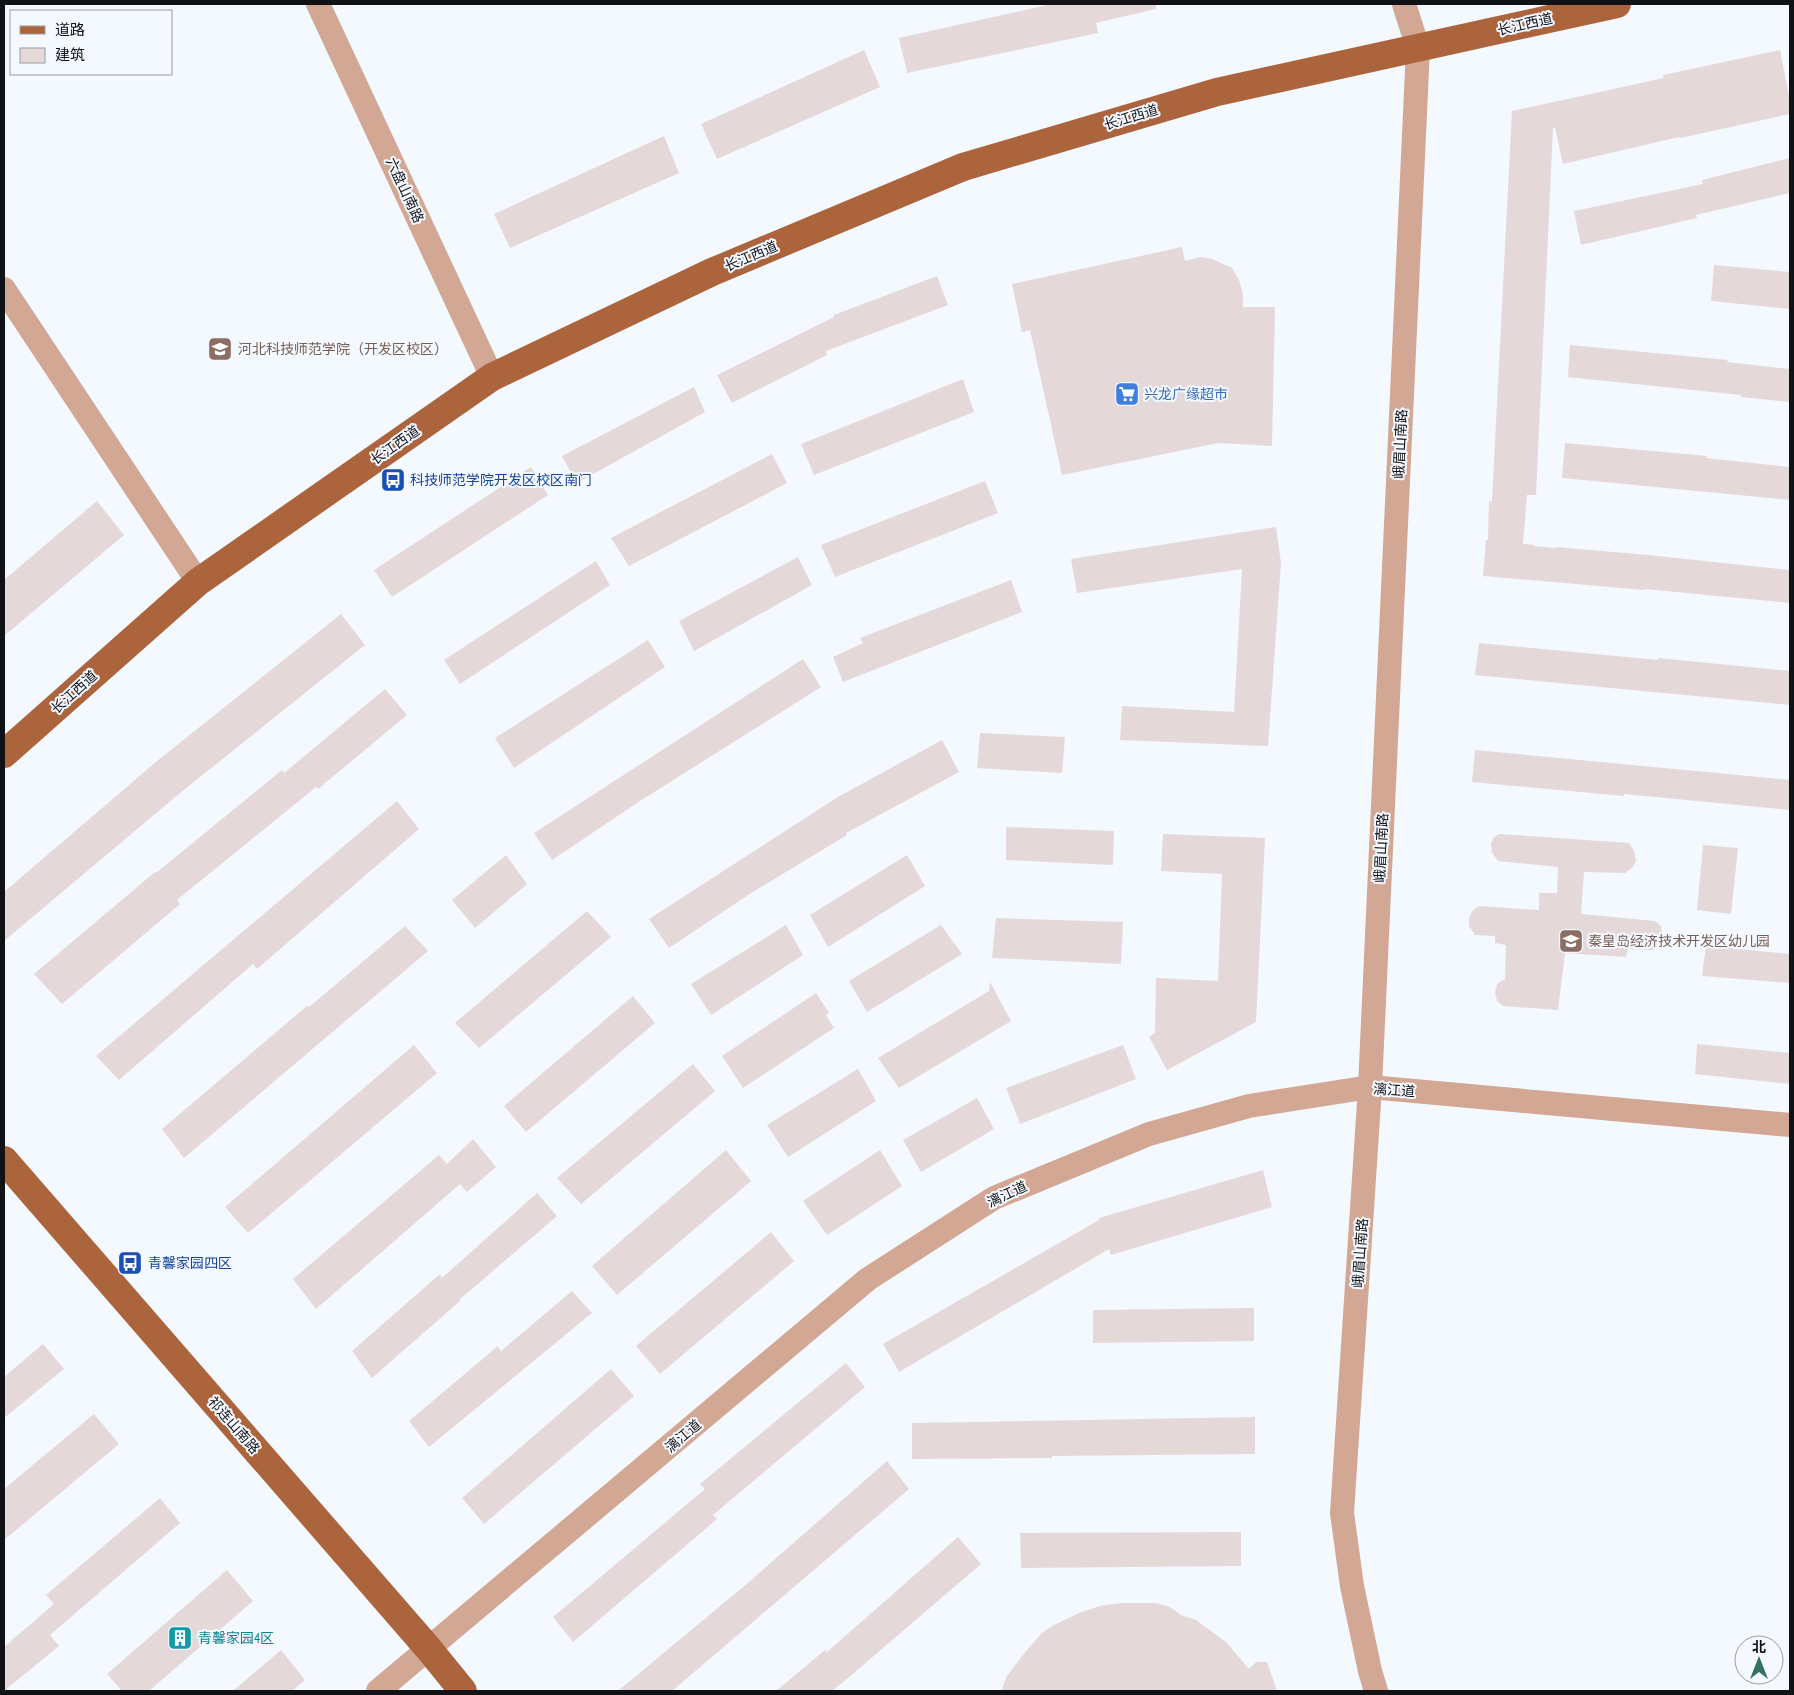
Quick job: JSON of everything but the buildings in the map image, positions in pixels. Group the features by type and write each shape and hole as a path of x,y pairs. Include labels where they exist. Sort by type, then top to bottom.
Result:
{"main road":[{"name":"长江西道","path":"4,754 198,582 492,377 712,272 963,168 1217,92 1617,4"},
{"name":"祁连山南路","path":"4,1160 428,1648 463,1691"}],"street":[{"name":"六盘山南路","path":"318,4 492,377"},
{"name":"峨眉山南路","path":"1376,1691 1352,1586 1342,1513 1370,1087 1418,48 1404,4"},
{"path":"4,289 198,582"},
{"name":"漓江道","path":"378,1691 868,1279 994,1198 1149,1134 1249,1106 1370,1087 1790,1125"}],"place":[{"name":"河北科技师范学院（开发区校区）","path":"220,349"},
{"name":"兴龙广缘超市","path":"1127,394"},
{"name":"科技师范学院开发区校区南门","path":"393,480"},
{"name":"秦皇岛经济技术开发区幼儿园","path":"1571,941"},
{"name":"青馨家园四区","path":"130,1263"},
{"name":"青馨家园4区","path":"180,1638"}]}
